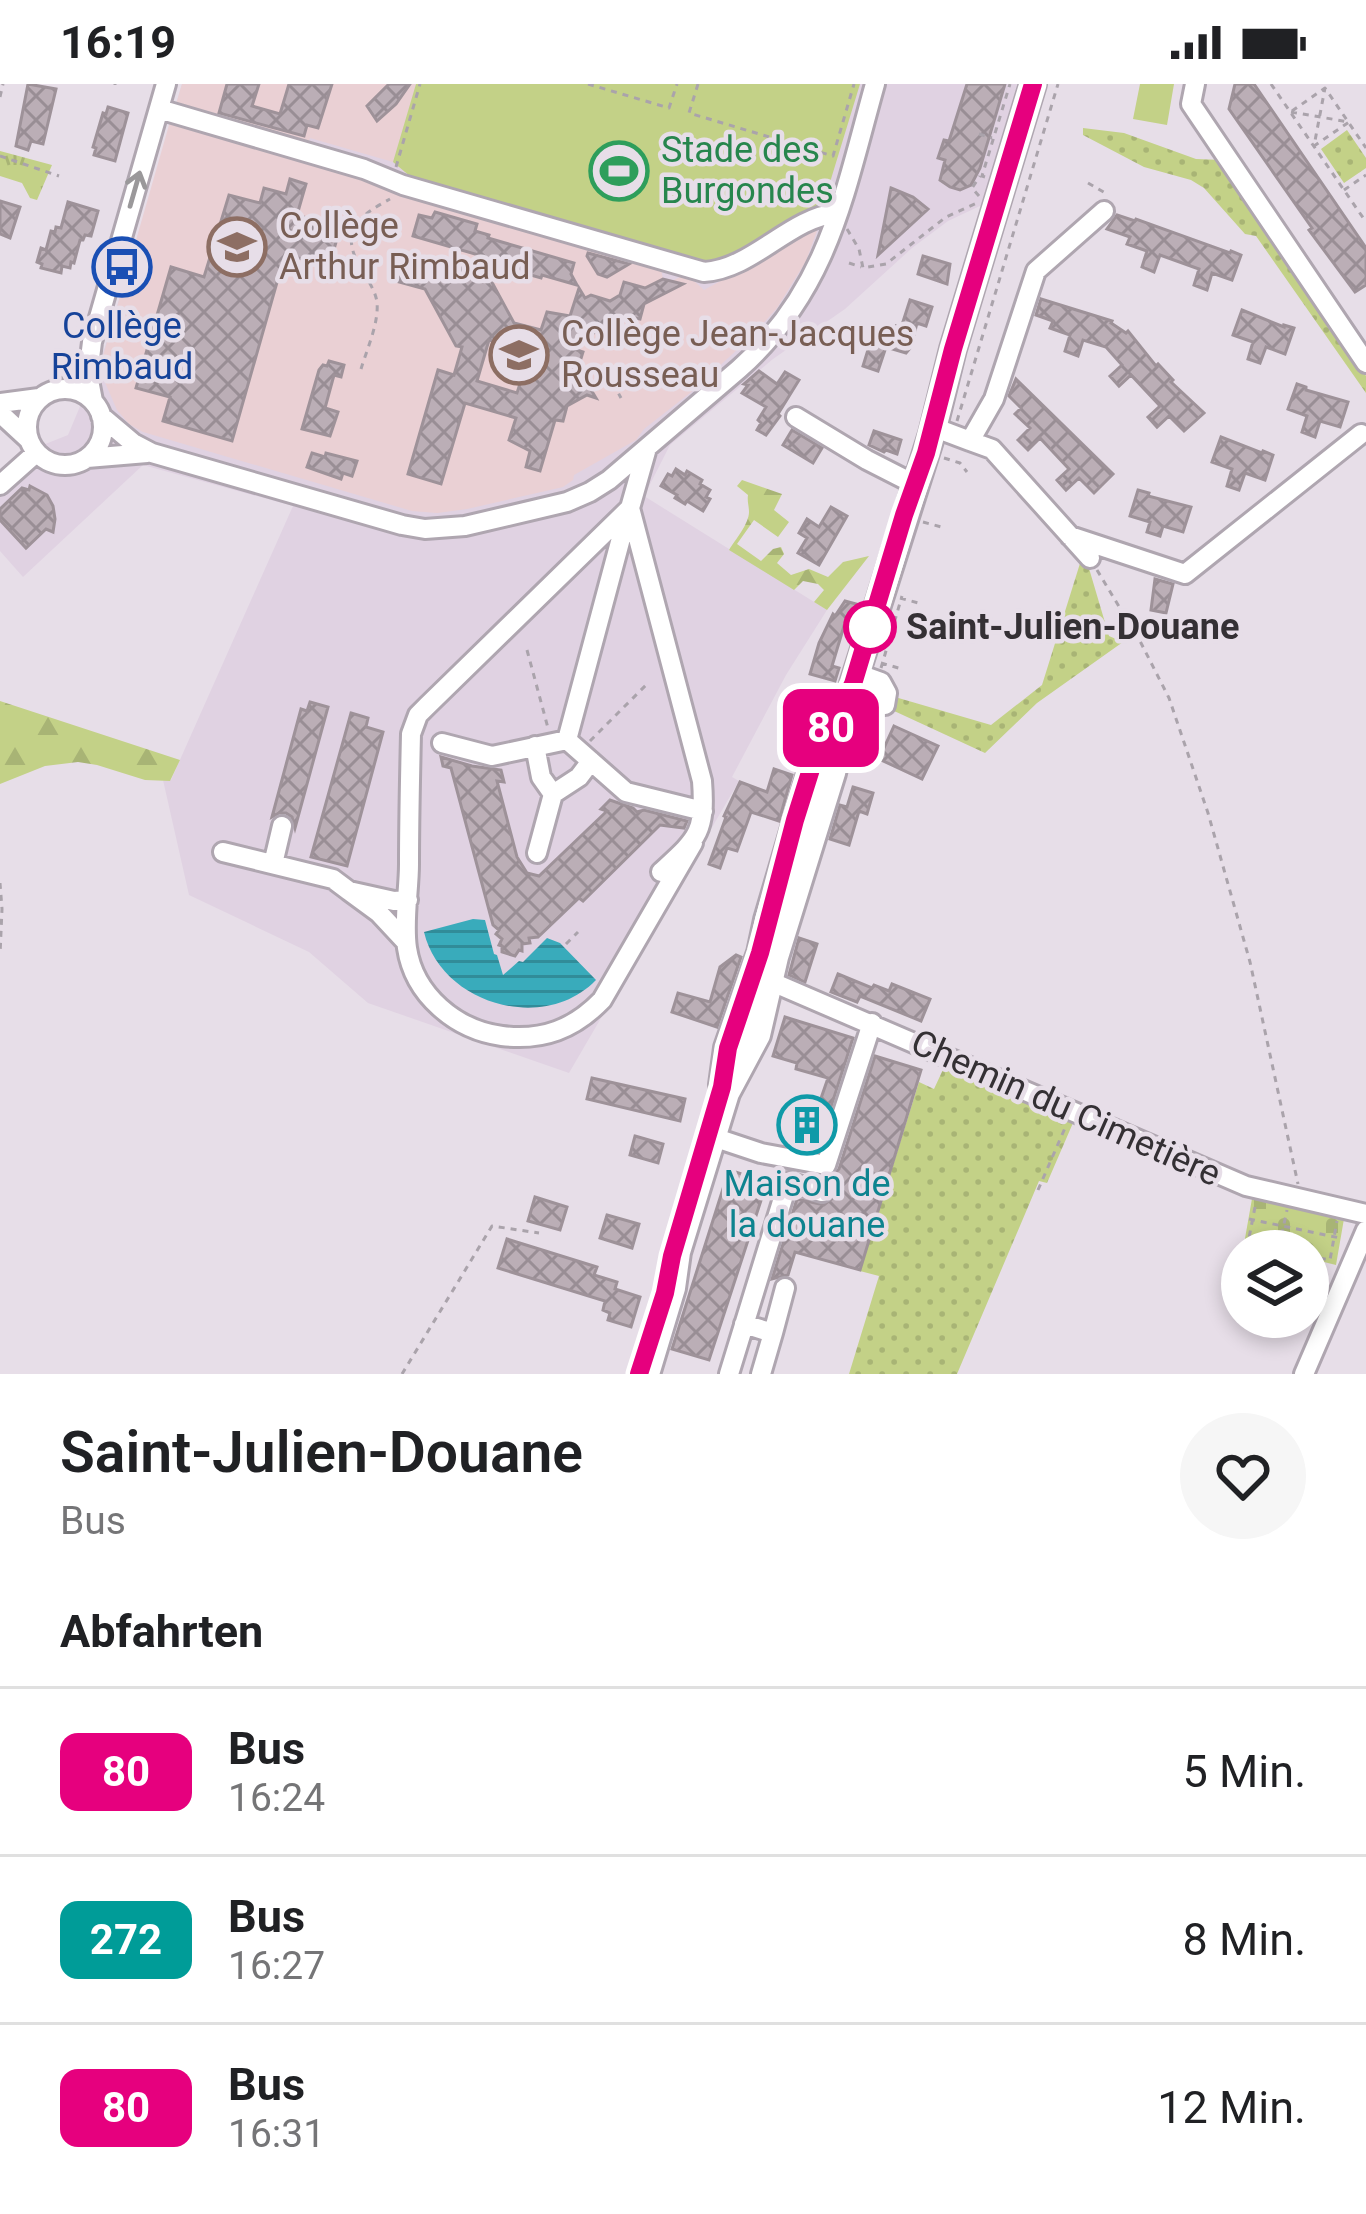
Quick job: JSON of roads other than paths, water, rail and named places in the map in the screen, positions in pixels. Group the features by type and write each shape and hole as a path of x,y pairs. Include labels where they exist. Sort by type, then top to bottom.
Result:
{"main road":[{"path":"643,1374 722,1087 728,1048 770,964 795,898 812,766 831,747 916,485 945,423 953,349 1034,84"},
{"path":"770,964 767,920 803,835"}],"street":[{"path":"87,458 101,438 88,375 92,342 166,84"},
{"path":"0,403 74,390 133,443 152,453 425,529 484,522 579,497 609,480 740,369 778,330 817,271 875,84"},
{"path":"1195,84 1191,104 1366,363"},
{"path":"159,109 706,272 725,268 810,221 836,219"},
{"path":"970,441 994,399 1036,271 1104,211"},
{"path":"662,272 682,266"},
{"path":"706,272 716,291"},
{"path":"0,485 32,446 27,418 45,395"},
{"path":"0,413 51,463 152,453"},
{"path":"796,417 916,485"},
{"path":"945,423 970,441 992,449 1090,558"},
{"path":"1070,536 1185,574 1361,434"},
{"path":"553,794 541,777 565,748 646,448"},
{"path":"630,508 702,781 703,811 693,843 602,1000 584,1017 552,1034 532,1038 497,1035 469,1027 434,1003 410,959 406,942 411,734 418,715 630,508"},
{"path":"856,672 881,682 885,705"},
{"path":"442,742 492,756 565,748 626,792 703,811"},
{"path":"538,853 553,794 579,777 565,748"},
{"path":"273,864 282,826"},
{"path":"661,872 693,843"},
{"path":"224,852 333,879 406,942"},
{"path":"350,891 408,900"},
{"name":"Chemin du Cimetière","path":"770,964 872,1023 1246,1186 1296,1202 1366,1214"},
{"path":"722,1140 826,1165 872,1023"},
{"path":"729,1374 788,1182 822,1192"},
{"path":"1304,1374 1350,1237"},
{"path":"769,1366 772,1333 785,1288"},
{"path":"744,1324 772,1333"}],"water":[{"path":"485,920 503,975 547,938 560,943 596,980 574,996 523,1008 472,993 434,957 424,932"}],"place":[{"name":"Stade des Burgondes","path":"619,171"},
{"name":"Collège Arthur Rimbaud","path":"237,247"},
{"name":"Collège Rimbaud","path":"122,267"},
{"name":"Collège Jean-Jacques Rousseau","path":"519,355"},
{"name":"Saint-Julien-Douane","path":"870,627"},
{"name":"Maison de la douane","path":"807,1125"}]}
